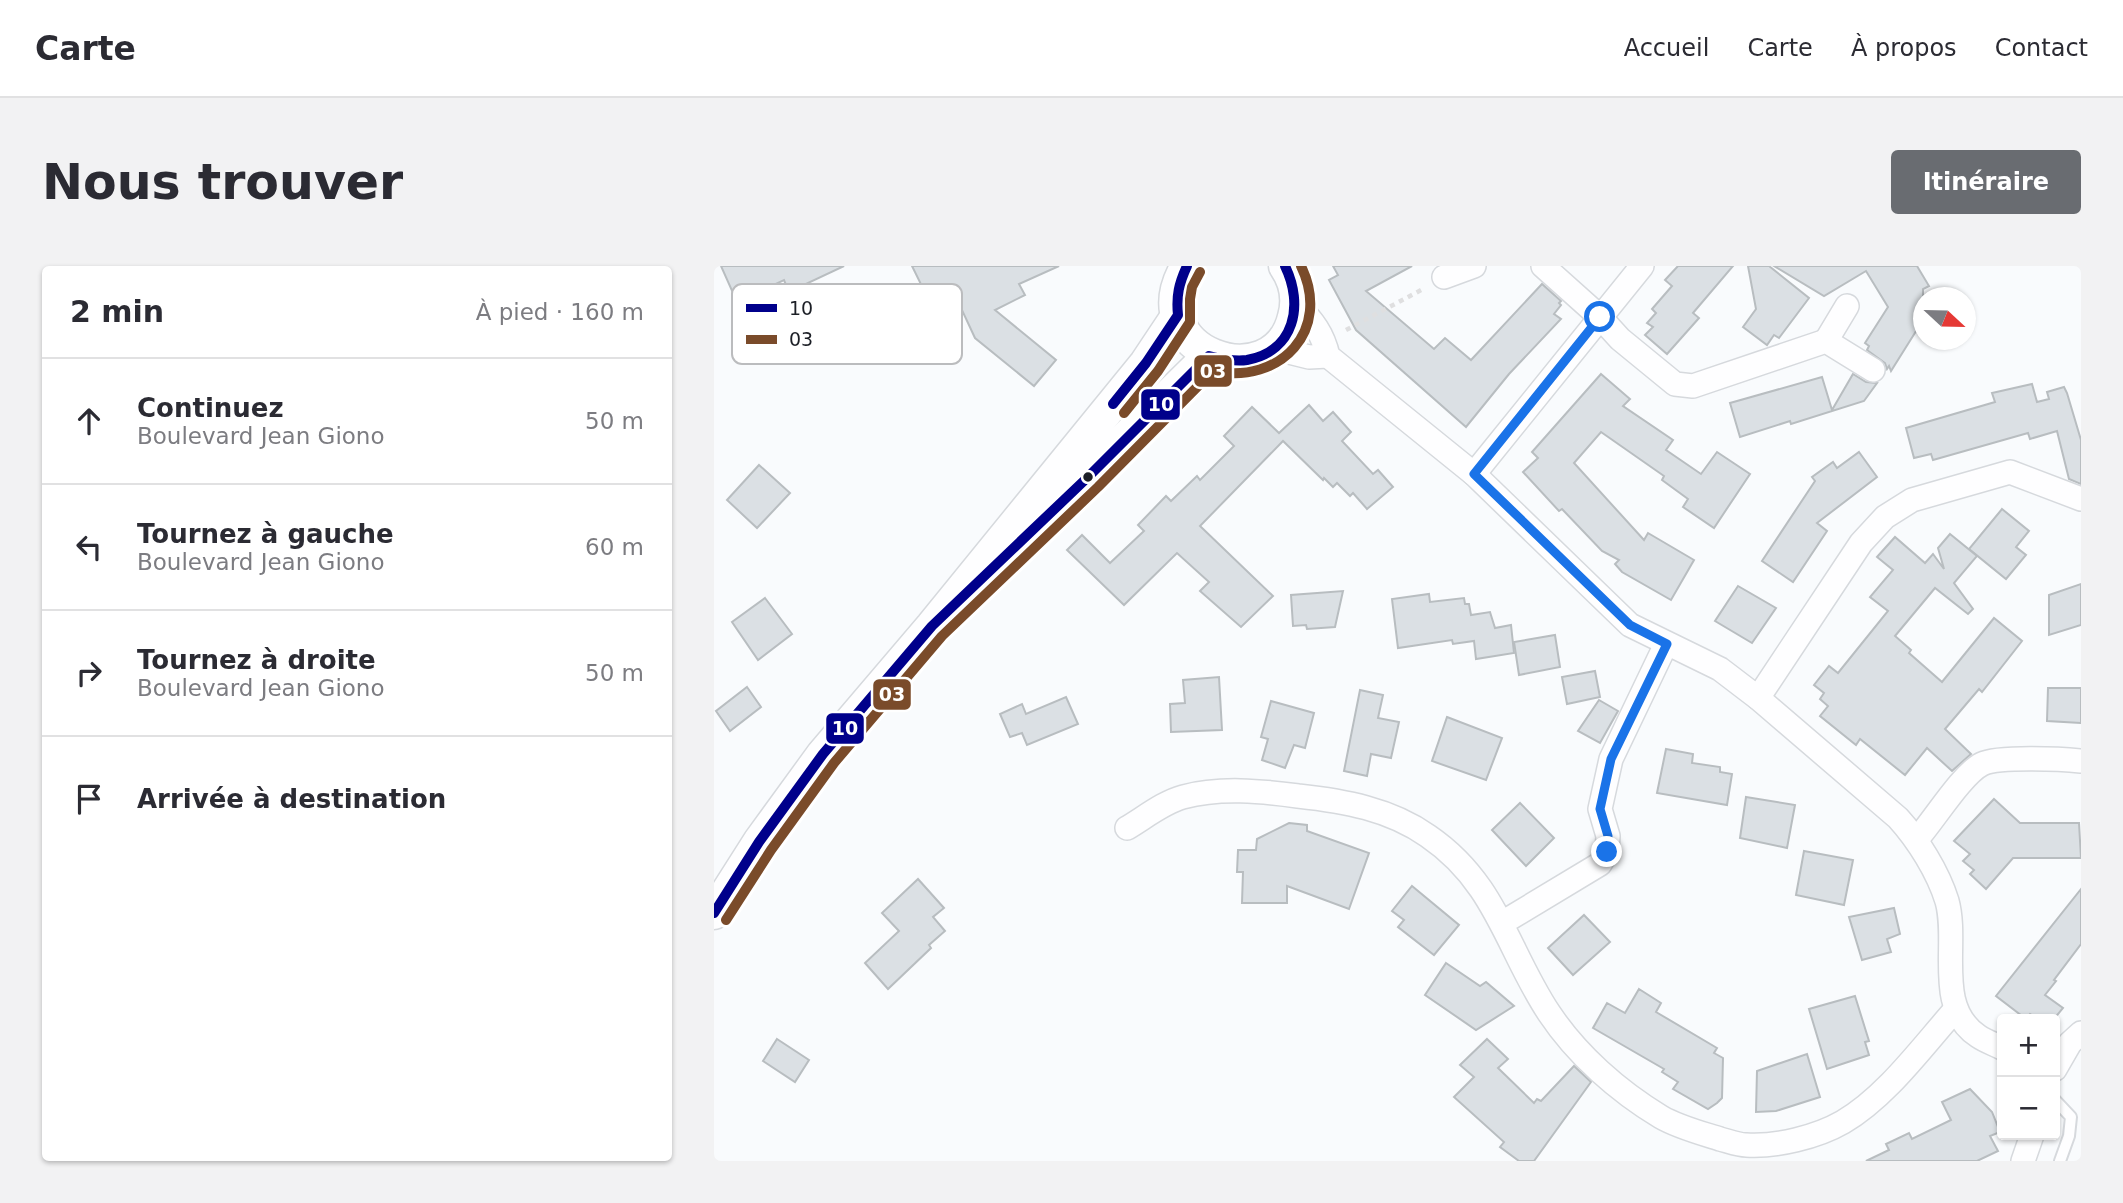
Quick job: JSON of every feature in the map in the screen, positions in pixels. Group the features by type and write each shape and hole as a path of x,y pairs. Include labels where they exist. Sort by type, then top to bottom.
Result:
{"street":[{"path":"1187,266 1179,282 1176,299 1184,332 1209,356 1229,361 1249,360 1284,339 1293,323 1297,305 1295,286 1286,266"},
{"path":"1444,277 1474,266"},
{"path":"1543,266 1600,317 1620,339 1675,384 1693,386 1826,341 1847,306"},
{"path":"1474,474 1642,266"},
{"path":"1297,305 1314,322 1324,339 1328,356 1474,474 1630,625 1720,669 1899,818 1917,839 1947,901 1955,1010 1976,1035 1997,1046"},
{"path":"714,913 759,842 823,754 932,626 1146,363 1178,315"},
{"path":"1826,341 1873,370"},
{"path":"1273,348 1309,357 1328,356"},
{"path":"932,626 1088,477 1209,356"},
{"path":"1758,698 1861,543 1885,517 1912,500 2010,472 2081,499"},
{"path":"1502,923 1600,864 1607,852 1608,836 1600,809 1611,759 1667,644"},
{"path":"1917,839 1968,775 1983,764 2054,758 2081,761"},
{"path":"1127,828 1180,798 1221,791 1312,797 1382,812 1428,836 1462,865 1485,892 1549,1012 1581,1056 1662,1118 1703,1134 1745,1145 1777,1142 1816,1133 1843,1122 1874,1099 1955,1010"},
{"path":"2060,1060 2070,1043 2081,1033"},
{"path":"2022,1161 2030,1140"}],"lane":[{"path":"2060,1105 2071,1117 2060,1161"}],"path":[{"path":"1328,356 1341,333 1444,277"}],"building":[{"path":"721,266 844,266 806,284 786,284 784,280 775,284 732,284 732,291"},
{"path":"912,266 1059,266 1019,284 1025,295 995,310 1056,360 1034,386 975,338 962,310 962,284 921,284"},
{"path":"1333,266 1412,266 1366,291 1434,349 1445,338 1471,360 1542,284 1561,301 1554,314 1561,319 1509,374 1466,427 1356,330 1329,280 1338,275"},
{"path":"1678,266 1733,266 1693,313 1699,318 1667,354 1645,335 1653,327 1647,323 1656,313 1652,309 1672,286 1665,280"},
{"path":"1748,266 1769,266 1809,298 1779,338 1774,335 1767,345 1743,327 1756,309"},
{"path":"1774,266 1917,266 1929,286 1913,287 1913,336 1891,371 1889,366 1887,369 1885,363 1867,350 1869,346 1865,343 1888,307 1866,271 1824,296"},
{"path":"1601,374 1630,399 1623,406 1673,440 1666,450 1701,474 1717,452 1750,474 1714,528 1683,507 1688,499 1662,480 1664,476 1601,432 1574,463 1644,540 1648,533 1694,560 1671,600 1622,572 1615,564 1619,560 1602,551 1562,509 1559,511 1523,472 1538,458 1532,452"},
{"path":"1853,374 1866,382 1877,383 1864,401 1740,437 1730,403 1822,377 1832,410"},
{"path":"2032,384 2037,402 2049,399 2047,392 2064,387 2067,393 2081,440 2081,484 2069,479 2057,431 2030,439 2028,433 1933,460 1931,454 1914,458 1906,428 1995,402 1992,393"},
{"path":"1309,405 1323,421 1333,412 1351,432 1342,441 1373,474 1378,470 1393,487 1367,509 1353,493 1350,496 1337,483 1333,487 1324,478 1323,480 1283,441 1200,526 1273,596 1241,627 1200,591 1209,582 1177,553 1124,605 1067,550 1082,535 1110,563 1144,531 1138,525 1166,496 1171,501 1197,476 1200,480 1234,446 1224,436 1252,407 1279,433"},
{"path":"1859,452 1877,477 1817,523 1827,531 1793,582 1762,561 1815,481 1812,477 1833,462 1837,468"},
{"path":"759,465 790,493 757,528 727,500"},
{"path":"2002,509 2029,531 2016,547 2026,555 2006,579 1969,549"},
{"path":"1950,534 1977,556 1954,583 1973,609 1968,614 1935,588 1895,636 1911,650 1909,653 1942,682 1994,618 2022,641 1982,692 1979,689 1945,729 1971,754 1952,771 1927,748 1905,775 1860,739 1856,745 1820,716 1828,706 1820,699 1824,693 1814,685 1829,666 1838,673 1888,611 1870,597 1893,570 1877,557 1895,537 1925,563 1933,554 1944,569 1938,548"},
{"path":"2081,584 2081,625 2049,635 2049,595"},
{"path":"1738,586 1776,608 1752,643 1715,621"},
{"path":"1343,591 1335,627 1307,629 1306,625 1293,626 1291,595"},
{"path":"1429,594 1430,602 1464,598 1465,604 1469,604 1471,615 1490,612 1495,628 1511,625 1514,653 1476,659 1474,641 1453,644 1452,640 1398,648 1392,599"},
{"path":"765,598 792,634 758,660 732,622"},
{"path":"1555,635 1560,667 1519,675 1514,642"},
{"path":"1595,671 1600,697 1567,704 1562,677"},
{"path":"1219,677 1222,730 1171,732 1170,704 1185,703 1183,680"},
{"path":"747,687 761,707 730,731 716,711"},
{"path":"2048,688 2081,688 2081,723 2047,721"},
{"path":"1360,690 1383,695 1378,718 1399,722 1391,758 1371,754 1367,776 1344,771"},
{"path":"1066,697 1078,724 1027,745 1022,733 1010,737 1000,714 1022,704 1026,714"},
{"path":"1599,700 1618,711 1600,743 1578,731"},
{"path":"1271,701 1314,713 1305,748 1294,745 1285,768 1262,760 1268,739 1261,737"},
{"path":"1447,717 1502,738 1486,780 1432,761"},
{"path":"1666,749 1693,754 1692,763 1720,767 1720,772 1732,774 1727,805 1657,793"},
{"path":"1746,797 1795,805 1787,848 1740,838"},
{"path":"1994,799 2020,823 2079,823 2081,858 2013,858 1986,889 1970,874 1974,870 1963,861 1970,854 1954,841"},
{"path":"1520,803 1554,838 1526,866 1492,830"},
{"path":"1289,823 1307,825 1307,831 1369,853 1349,909 1287,886 1287,903 1242,903 1243,872 1237,872 1238,850 1256,850 1257,839"},
{"path":"1804,851 1853,860 1844,905 1796,895"},
{"path":"918,879 944,908 933,917 945,931 888,989 865,963 899,931 882,913"},
{"path":"1412,886 1459,925 1434,955 1398,927 1404,920 1392,911"},
{"path":"2081,889 2081,944 2045,995 2063,1008 2058,1014 2019,1014 1996,996"},
{"path":"1894,908 1900,934 1887,939 1891,952 1862,960 1849,917"},
{"path":"1584,915 1610,942 1573,975 1548,948"},
{"path":"1446,963 1480,986 1486,982 1514,1006 1476,1030 1425,995"},
{"path":"1639,989 1661,1003 1656,1012 1717,1048 1714,1053 1723,1058 1722,1098 1708,1109 1673,1089 1678,1082 1662,1072 1664,1069 1593,1028 1607,1003 1625,1013"},
{"path":"1855,996 1869,1041 1865,1042 1869,1055 1827,1069 1809,1009"},
{"path":"777,1039 809,1060 795,1082 763,1061"},
{"path":"1487,1039 1508,1059 1498,1068 1534,1103 1537,1099 1541,1101 1574,1066 1591,1082 1534,1161 1519,1161 1500,1147 1504,1142 1454,1097 1474,1077 1460,1065"},
{"path":"1807,1054 1820,1097 1776,1111 1756,1112 1757,1071"},
{"path":"1970,1089 1992,1112 1997,1133 1990,1136 1998,1151 1977,1161 1866,1161 1889,1150 1886,1144 1909,1133 1912,1139 1951,1120 1942,1102"}],"transit line":[{"name":"10","path":"1113,404 1146,363 1178,315 1179,290 1187,266"},
{"name":"10","path":"714,913 759,842 823,754 932,626 1088,477 1209,356 1247,360 1263,355 1285,337 1294,311 1294,296 1285,266"},
{"name":"03","path":"726,920 771,850 834,763 942,636 1098,487 1213,371 1238,373 1260,370 1279,361 1294,348 1305,331 1310,311 1309,289 1301,266"},
{"name":"03","path":"1124,413 1158,371 1190,322 1192,287 1200,272"}],"route":[{"path":"1600,317 1474,474 1630,625 1667,644 1611,759 1600,809 1608,836 1607,852"}]}
